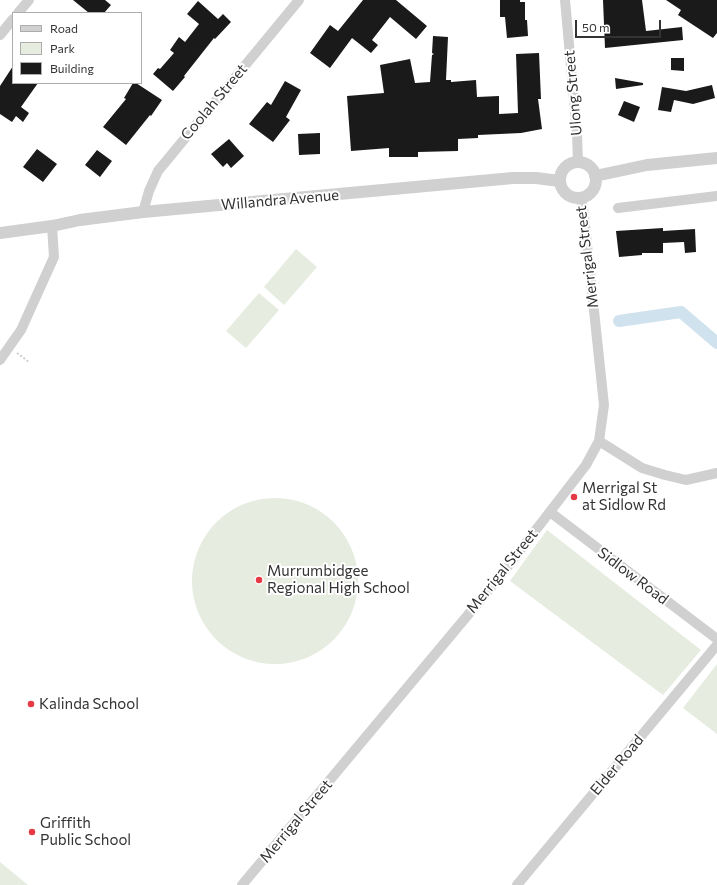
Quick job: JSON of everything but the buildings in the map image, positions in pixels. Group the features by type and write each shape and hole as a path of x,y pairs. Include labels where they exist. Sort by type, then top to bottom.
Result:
{"street":[{"path":"19,12 29,0"},
{"name":"Coolah Street","path":"143,212 149,191 158,171 298,0"},
{"name":"Ulong Street","path":"564,0 577,133 578,162"},
{"path":"0,35 12,21"},
{"path":"595,176 647,165 717,158"},
{"path":"578,162 589,166 595,176 595,185 593,190 589,195 580,198 571,197 566,194 562,189 560,181 561,174 565,168 578,162"},
{"name":"Willandra Avenue","path":"0,232 52,226 80,220 143,212 513,178 536,178 560,181"},
{"path":"618,208 717,196"},
{"name":"Merrigal Street","path":"242,885 498,579 586,465 599,442 604,405 583,207 580,198"},
{"path":"0,360 21,330 54,257 52,226"},
{"path":"599,442 642,468 665,476 686,480 717,473"},
{"name":"Sidlow Road","path":"550,512 717,639"},
{"name":"Elder Road","path":"518,885 717,645"}],"green space":[{"path":"296,249 317,267 284,305 264,287"},
{"path":"259,293 279,310 246,348 226,331"},
{"path":"267,498 283,498 299,501 314,507 334,522 349,542 352,549 357,565 357,597 352,613 349,620 334,640 314,655 299,661 283,664 267,664 251,661 236,655 216,640 211,634 201,620 195,605 192,589 192,573 195,557 201,542 216,522 222,517 236,507 251,501"},
{"path":"547,530 701,650 663,695 510,581"},
{"path":"717,664 717,734 683,708"},
{"path":"0,862 28,885 0,885"}],"waterway":[{"path":"619,321 681,312 717,343"}],"place":[{"name":"Merrigal St at Sidlow Rd","path":"574,497"},
{"name":"Murrumbidgee Regional High School","path":"259,580"},
{"name":"Kalinda School","path":"31,704"},
{"name":"Griffith Public School","path":"32,832"}]}
